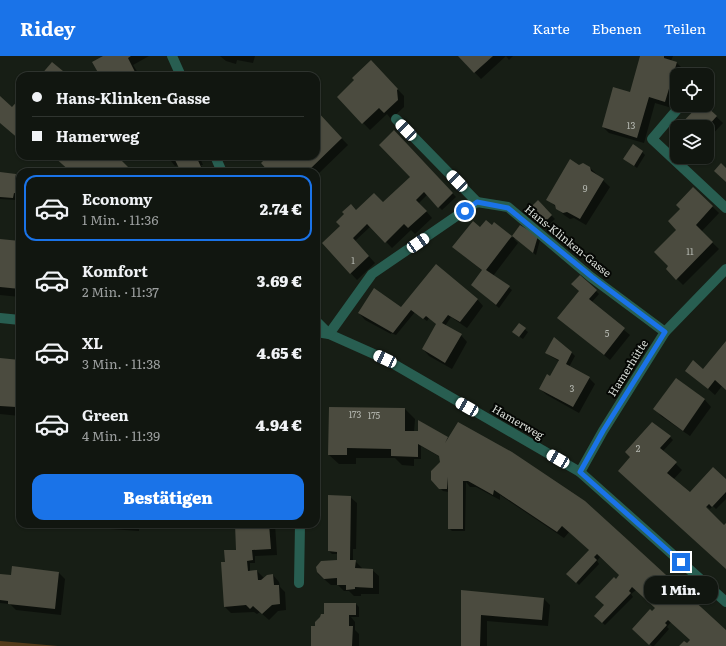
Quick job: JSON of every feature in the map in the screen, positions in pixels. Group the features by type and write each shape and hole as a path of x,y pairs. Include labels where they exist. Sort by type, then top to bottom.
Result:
{"street":[{"path":"172,56 179,72"},
{"path":"675,112 652,140 726,208"},
{"path":"320,333 329,334 372,274 477,202 396,119"},
{"name":"Hans-Klinken-Gasse","path":"477,202 508,208 592,277 665,332"},
{"name":"Hamerhütte","path":"580,472 603,431 665,332 726,269"},
{"path":"0,318 16,320"},
{"name":"Hamerweg","path":"320,325 329,334 385,359 580,472 726,602"},
{"path":"299,583 300,528"}],"shaded area":[{"path":"0,641 58,646 0,646"}],"building":[{"path":"103,56 131,56 128,58 135,72 98,72 92,62"},
{"path":"458,56 493,56 474,73"},
{"path":"640,56 664,56 664,58 677,62 675,68 670,68 670,85 665,102 649,97 637,138 602,127 613,87 630,92"},
{"path":"371,60 398,89 398,100 384,113 379,108 362,124 337,97 354,80 352,78"},
{"path":"52,62 64,72 43,72"},
{"path":"0,96 12,107 16,102 16,137 0,123"},
{"path":"692,112 713,112 717,116 713,120 685,120"},
{"path":"320,114 342,138 320,159"},
{"path":"394,130 453,193 438,208 424,192 416,200 427,211 408,228 404,224 385,243 367,224 353,238 369,256 350,274 322,243 340,226 336,222 344,214 342,212 351,204 356,210 374,193 383,202 410,177 379,145"},
{"path":"633,144 643,151 634,166 623,159"},
{"path":"570,159 579,165 583,163 590,167 591,171 604,179 580,219 567,212 563,213 556,209 555,205 546,200"},
{"path":"58,160 121,160 129,168 66,168"},
{"path":"175,160 198,160 201,167 199,168 179,168"},
{"path":"264,160 319,160 311,168 265,168 261,163"},
{"path":"721,163 726,168 726,182 714,171"},
{"path":"0,172 16,174 16,193 14,193 13,198 0,197"},
{"path":"693,187 713,206 696,225 713,242 676,280 666,269 668,266 654,252 676,230 668,221 680,209 676,205"},
{"path":"538,200 552,215 545,222 530,208"},
{"path":"486,220 492,225 494,222 512,236 486,270 510,286 496,305 471,285 482,270 452,247 473,221 480,227"},
{"path":"520,225 538,236 533,253 512,236"},
{"path":"0,239 16,241 16,289 0,287"},
{"path":"436,264 478,299 460,322 448,315 442,323 462,334 445,363 422,349 436,324 426,316 423,319 411,310 393,333 358,313 374,288 401,307"},
{"path":"580,275 597,290 589,299 625,328 604,355 557,318 579,291 571,284"},
{"path":"519,323 526,328 519,337 512,332"},
{"path":"554,337 572,352 566,364 590,377 573,407 539,389 547,374 550,376 559,360 545,353"},
{"path":"726,341 726,390 715,380 708,389 685,371 693,360 703,369"},
{"path":"0,358 16,360 16,407 0,406"},
{"path":"676,378 705,399 683,431 653,409"},
{"path":"329,407 405,408 405,431 418,431 418,420 448,437 445,443 458,422 512,452 585,501 726,630 726,646 679,646 684,641 687,643 690,640 668,620 665,623 667,625 649,645 632,629 650,609 652,611 655,608 632,587 629,591 631,593 602,623 594,616 604,605 595,597 614,577 616,579 619,575 597,554 594,557 597,560 576,583 566,574 589,550 562,526 557,532 494,490 493,495 468,481 463,481 463,529 448,529 448,477 447,489 439,489 431,480 431,471 440,462 439,456 418,444 418,457 391,456 391,449 347,448 347,455 328,455"},
{"path":"652,422 671,436 660,448 677,462 667,473 690,492 713,467 726,479 726,492 712,507 709,504 706,507 724,525 726,523 726,569 618,471 630,457 625,452"},
{"path":"328,495 351,496 350,560 356,560 355,568 373,569 373,588 355,587 355,589 346,590 346,585 337,585 337,578 324,579 317,572 316,567 321,561 337,560 337,552 328,551"},
{"path":"235,528 269,528 271,549 252,550 253,560 247,561 248,571 257,570 258,580 261,580 267,575 273,574 274,585 279,585 280,604 272,605 262,614 253,606 250,609 246,605 224,607 221,562 225,562 224,550 236,550"},
{"path":"12,566 59,572 55,609 8,604 8,601 0,600 0,574 11,575"},
{"path":"461,590 544,598 542,620 481,615 480,646 461,646"},
{"path":"324,603 356,603 356,615 349,615 349,626 353,626 352,646 311,646 311,626 315,626 315,622 321,614 324,614"}],"route":[{"path":"465,211 477,202 508,208 592,277 665,332 603,431 580,472 681,562"}]}
